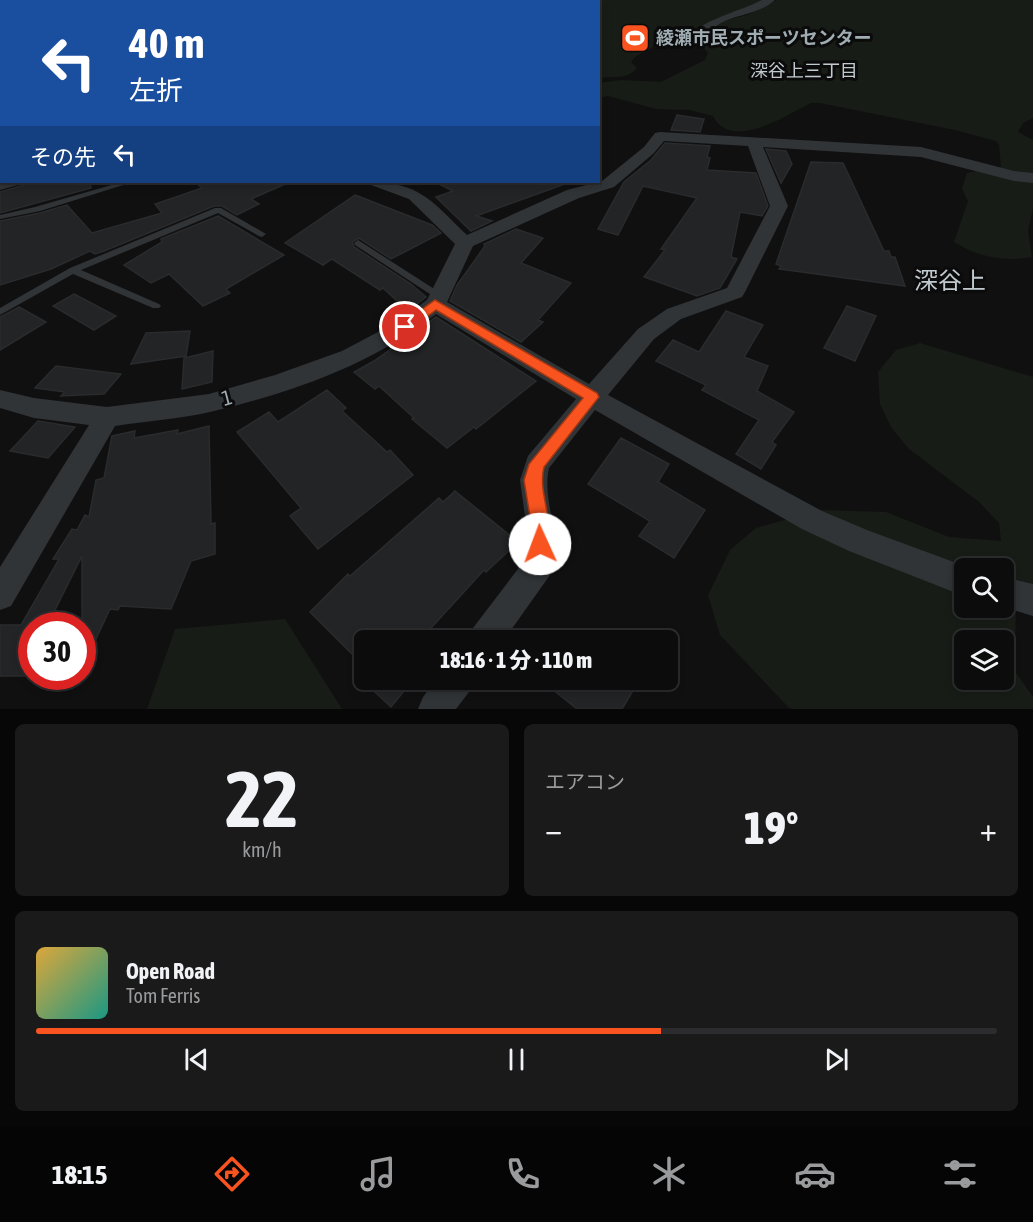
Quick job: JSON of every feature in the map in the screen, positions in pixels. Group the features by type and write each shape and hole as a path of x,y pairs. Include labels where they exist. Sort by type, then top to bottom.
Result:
{"street":[{"path":"692,39 719,20 744,13 770,0"},
{"path":"954,577 860,542 812,520 592,397 437,300 465,243 573,194 608,184 649,150 660,136 921,152 1014,176 1033,178"},
{"path":"492,630 539,565 540,523 532,480 537,464 646,334 674,314 735,292 779,206 754,142"},
{"path":"380,183 415,195 465,243"},
{"name":"1","path":"0,399 34,408 107,417 209,403 280,383 350,357 405,327 437,300"},
{"path":"0,595 55,500 107,417"},
{"path":"1014,595 1033,600"},
{"path":"435,709 449,690"}],"lane":[{"path":"0,217 37,209 126,183"},
{"path":"0,312 73,270 218,210 262,234"},
{"path":"358,243 437,300"},
{"path":"73,270 156,306"}],"shaded area":[{"name":"綾瀬市民スポーツセンター","path":"600,0 768,0 737,13 717,18 692,35 673,36 635,57 631,62 637,68 628,75 600,79"},
{"path":"777,0 1033,0 1033,118 1023,123 1018,132 1033,140 1033,208 1028,231 1032,257 1011,259 992,257 982,255 954,242 968,201 962,189 967,173 1001,167 999,144 996,141 955,130 820,103 811,103 760,128 733,131 721,126 713,116 690,110 656,109 608,96 600,98 600,83 621,80 661,82 705,60 708,53 701,44 701,38 723,21 747,15"},
{"path":"920,343 1033,377 1033,597 1016,612 1014,670 1033,697 1033,709 792,709 720,635 708,595 730,550 756,528 821,510 886,512 949,537 1001,541 999,523 979,502 909,449 891,427 880,404 878,372 896,350"},
{"path":"285,619 342,709 147,709 175,629"}],"building":[{"path":"677,115 704,119 700,132 671,130"},
{"path":"665,143 710,146 707,170 756,173 768,206 762,216 740,212 731,257 737,259 720,288 697,296 644,277 665,250 661,249 697,198 643,186 618,235 598,229 624,182 651,160"},
{"path":"766,149 786,151 792,164 781,183"},
{"path":"811,162 843,163 884,251 889,251 891,257 895,257 905,286 779,269 781,266 776,264"},
{"path":"31,183 90,183 91,188 0,213 0,192"},
{"path":"196,183 288,183 251,199 259,204 237,215 222,206 214,206 104,251 95,254 90,251 51,269 0,285 0,221 67,205 92,233 162,213 155,204 202,188"},
{"path":"437,183 565,183 476,216 492,221 471,231 436,197 453,191"},
{"path":"355,195 432,225 441,233 391,259 359,238 352,242 354,247 411,284 426,297 408,311 383,288 380,290 332,259 323,265 285,243"},
{"path":"218,216 284,255 226,289 230,293 203,306 169,274 151,283 124,265 162,242 161,239"},
{"path":"516,229 543,238 521,263 571,283 538,320 543,322 521,342 450,301 457,285 485,246 484,244"},
{"path":"74,294 116,316 94,330 53,306"},
{"path":"847,306 876,316 855,361 824,348"},
{"path":"19,307 46,322 0,350 0,317"},
{"path":"726,311 763,325 744,357 768,366 757,391 794,412 772,442 776,445 761,469 736,454 759,420 702,390 706,385 656,361 673,340 699,352"},
{"path":"436,317 536,381 476,429 474,427 447,448 412,419 414,418 379,386 375,389 354,372 374,361"},
{"path":"190,331 186,356 131,364 146,333"},
{"path":"213,351 212,382 182,389 184,358"},
{"path":"56,366 121,374 104,394 61,396 65,392 35,388"},
{"path":"327,390 346,408 342,411 387,452 390,450 413,475 318,549 290,516 301,508 237,432 269,412 278,422"},
{"path":"38,421 75,427 48,458 10,451"},
{"path":"209,426 211,524 215,523 215,554 191,561 171,609 120,606 118,610 110,609 96,639 96,612 82,612 82,556 54,612 28,612 59,559 53,559 72,529 77,530 85,515 89,517 96,480 104,478 112,436 135,431 134,438 178,430 177,434"},
{"path":"621,438 669,464 658,482 705,510 674,558 639,536 650,521 588,484"},
{"path":"455,491 518,542 486,572 484,570 429,630 354,630 354,656 310,612 348,574 350,576 439,498 443,502"},
{"path":"0,625 18,625 18,676 0,676"},
{"path":"373,690 405,690 391,707"},
{"path":"553,690 633,690 622,709 577,709"}],"place":[{"name":"綾瀬市民スポーツセンター","path":"635,38"}],"district":[{"name":"深谷上三丁目","path":"804,71"},
{"name":"深谷上","path":"950,281"}],"route":[{"path":"405,327 435,304 592,397 537,464 532,480 540,523 540,544"}]}
